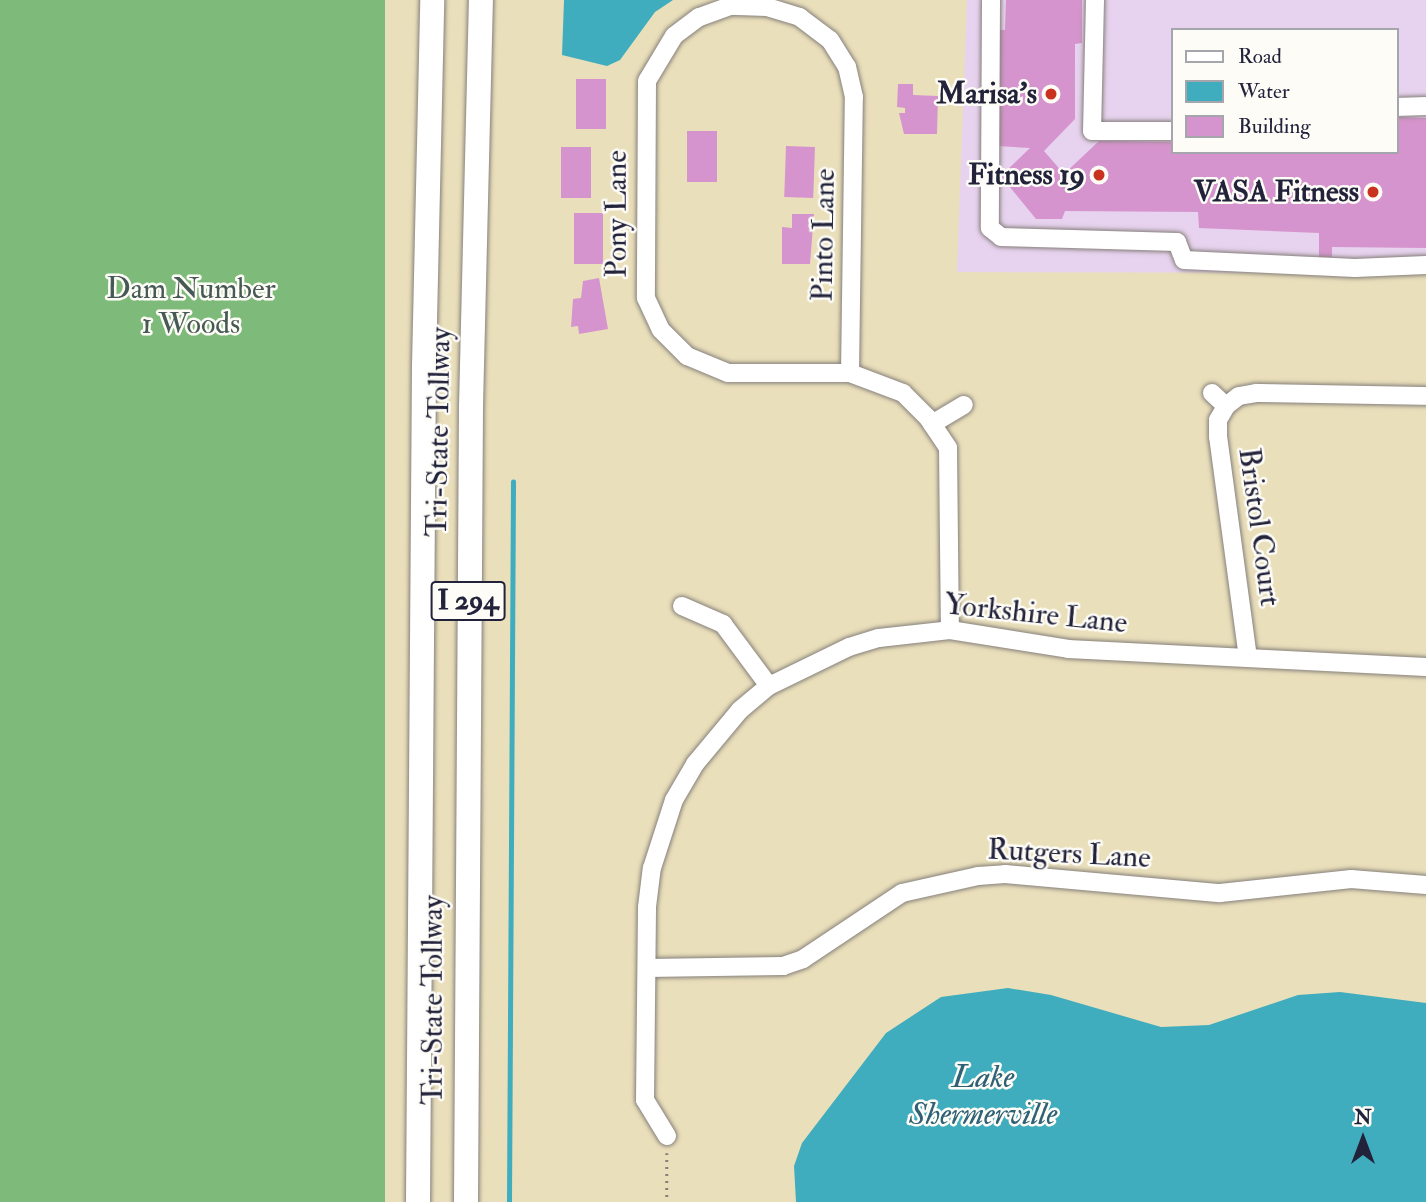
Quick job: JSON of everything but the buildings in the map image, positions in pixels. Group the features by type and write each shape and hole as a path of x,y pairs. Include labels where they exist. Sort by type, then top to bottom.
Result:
{"highway":[{"name":"Tri-State Tollway","path":"418,1202 424,365 432,0"},
{"name":"Tri-State Tollway","path":"466,1202 466,739 481,0"}],"street":[{"path":"992,0 989,228 1001,237 1177,242 1184,260 1355,268 1426,265"},
{"path":"1095,0 1092,131 1170,131"},
{"name":"Pony Lane","path":"854,97 846,66 830,40 800,17 767,7 730,6 699,17 674,36 647,81 644,184 646,299 662,330 687,356 728,373 850,373 903,393 932,424 948,448 950,630"},
{"name":"Pinto Lane","path":"850,373 854,97"},
{"path":"1398,107 1426,106"},
{"name":"Bristol Court","path":"1212,393 1226,406"},
{"name":"Bristol Court","path":"1248,658 1218,437 1218,420 1226,406 1239,396 1256,393 1426,396"},
{"path":"932,424 964,405"},
{"path":"682,606 723,624 769,686"},
{"name":"Yorkshire Lane","path":"667,1136 645,1100 652,868 674,800 717,735 769,686 812,662 869,641 950,630 1068,649 1426,667"},
{"name":"Rutgers Lane","path":"647,968 783,966 803,959 902,892 978,876 1005,874 1220,893 1351,879 1426,885"}],"path":[{"path":"667,1136 667,1202"}],"shaded area":[{"path":"967,0 1426,0 1426,273 957,272"}],"green space":[{"name":"Dam Number 1 Woods","path":"0,0 385,0 385,1202 0,1202"}],"water":[{"path":"564,0 673,0 655,12 620,60 607,66 562,55"},
{"name":"Lake Shermerville","path":"1008,988 1051,995 1161,1027 1209,1025 1298,995 1340,992 1426,1003 1426,1202 796,1202 794,1166 802,1143 886,1033 941,997"}],"waterway":[{"path":"509,1202 513,482"}],"place":[{"name":"Marisa's","path":"1051,94"},
{"name":"Fitness 19","path":"1099,175"},
{"name":"VASA Fitness","path":"1373,192"}]}
